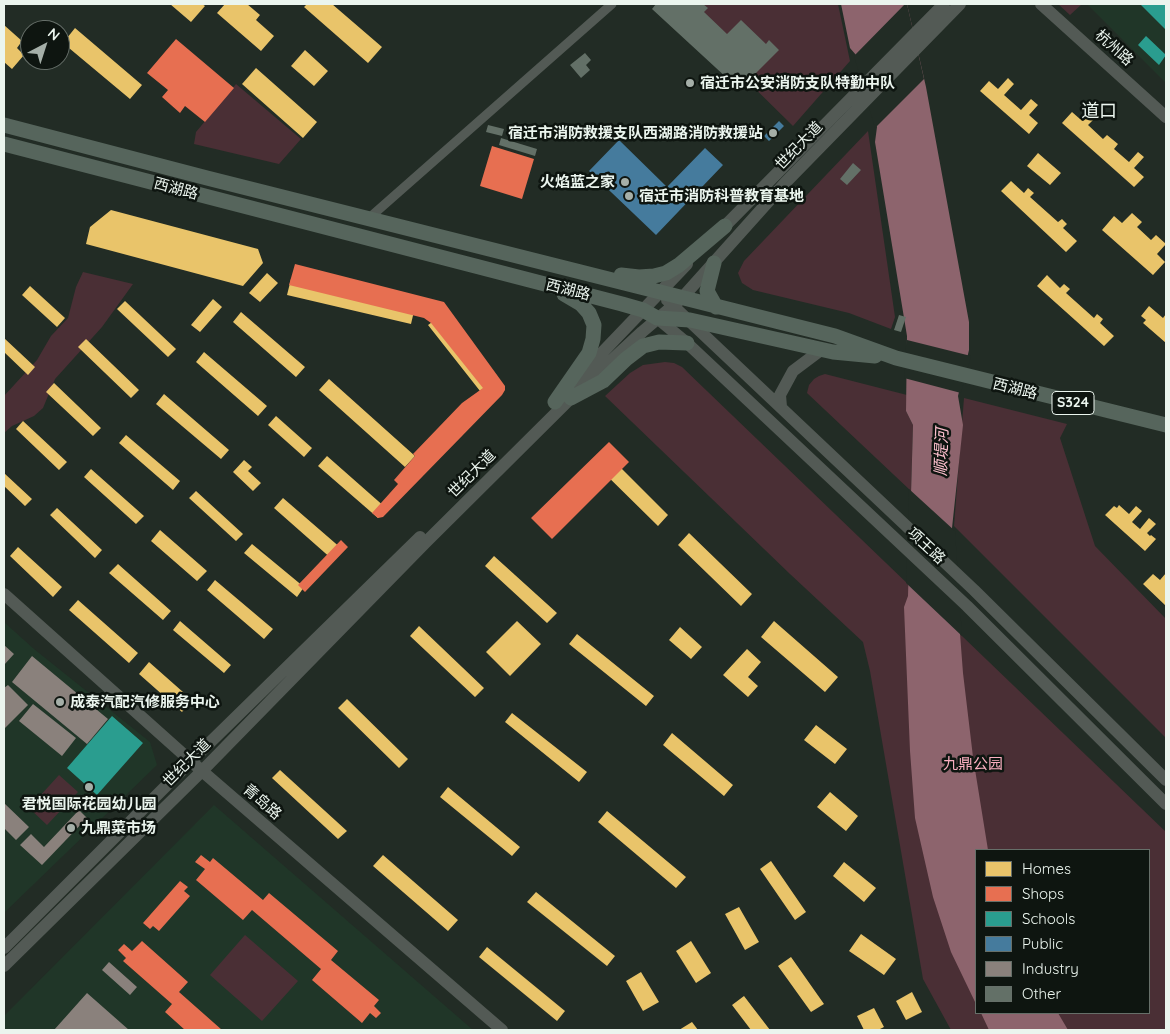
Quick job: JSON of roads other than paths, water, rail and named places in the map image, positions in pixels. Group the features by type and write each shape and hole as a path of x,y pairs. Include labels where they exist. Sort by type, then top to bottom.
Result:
{"main road":[{"name":"西湖路","path":"4,125 660,292 678,301 716,306 835,336 896,358 1166,426"},
{"name":"西湖路","path":"4,144 644,310 657,318 690,320 821,350 896,358"},
{"path":"516,256 615,274 639,277 654,276 666,274 679,266 725,226"},
{"path":"714,263 707,291 716,306"},
{"path":"504,274 567,296 581,304 593,323 593,339 589,352 555,402"},
{"path":"571,398 603,381 631,355 644,346 659,342 686,343"}],"street":[{"path":"368,219 612,4"},
{"name":"世纪大道","path":"4,966 202,771 426,542 571,398 657,318 678,301 786,183 862,104 919,38 944,4"},
{"name":"世纪大道","path":"4,948 555,402 859,88 960,4"},
{"name":"杭州路","path":"1041,4 1166,117"},
{"name":"项王路","path":"678,301 690,320 974,590 1166,780"},
{"name":"项王路","path":"657,318 967,606 1166,804"},
{"path":"781,407 780,395 793,372 821,350"},
{"name":"青岛路","path":"4,594 202,771 502,1030"}],"water":[{"name":"顺堤河","path":"841,4 907,4 926,87 969,322 969,350 958,396 963,425 952,528 963,673 973,757 988,849 975,849 975,1002 951,952 933,897 915,818 910,751 904,607 908,596 913,425 906,411 907,336 875,142 877,127 856,55 850,48"},
{"path":"981,1014 1059,1014 1068,1030 989,1030"}],"place":[{"name":"宿迁市公安消防支队特勤中队","path":"690,83"},
{"name":"宿迁市消防救援支队西湖路消防救援站","path":"773,133"},
{"name":"火焰蓝之家","path":"625,182"},
{"name":"宿迁市消防科普教育基地","path":"629,196"},
{"name":"成泰汽配汽修服务中心","path":"60,702"},
{"name":"君悦国际花园幼儿园","path":"89,787"},
{"name":"九鼎菜市场","path":"71,828"}],"district":[{"name":"道口","path":"1099,112"}],"park label":[{"name":"九鼎公园","path":"973,764"}]}
